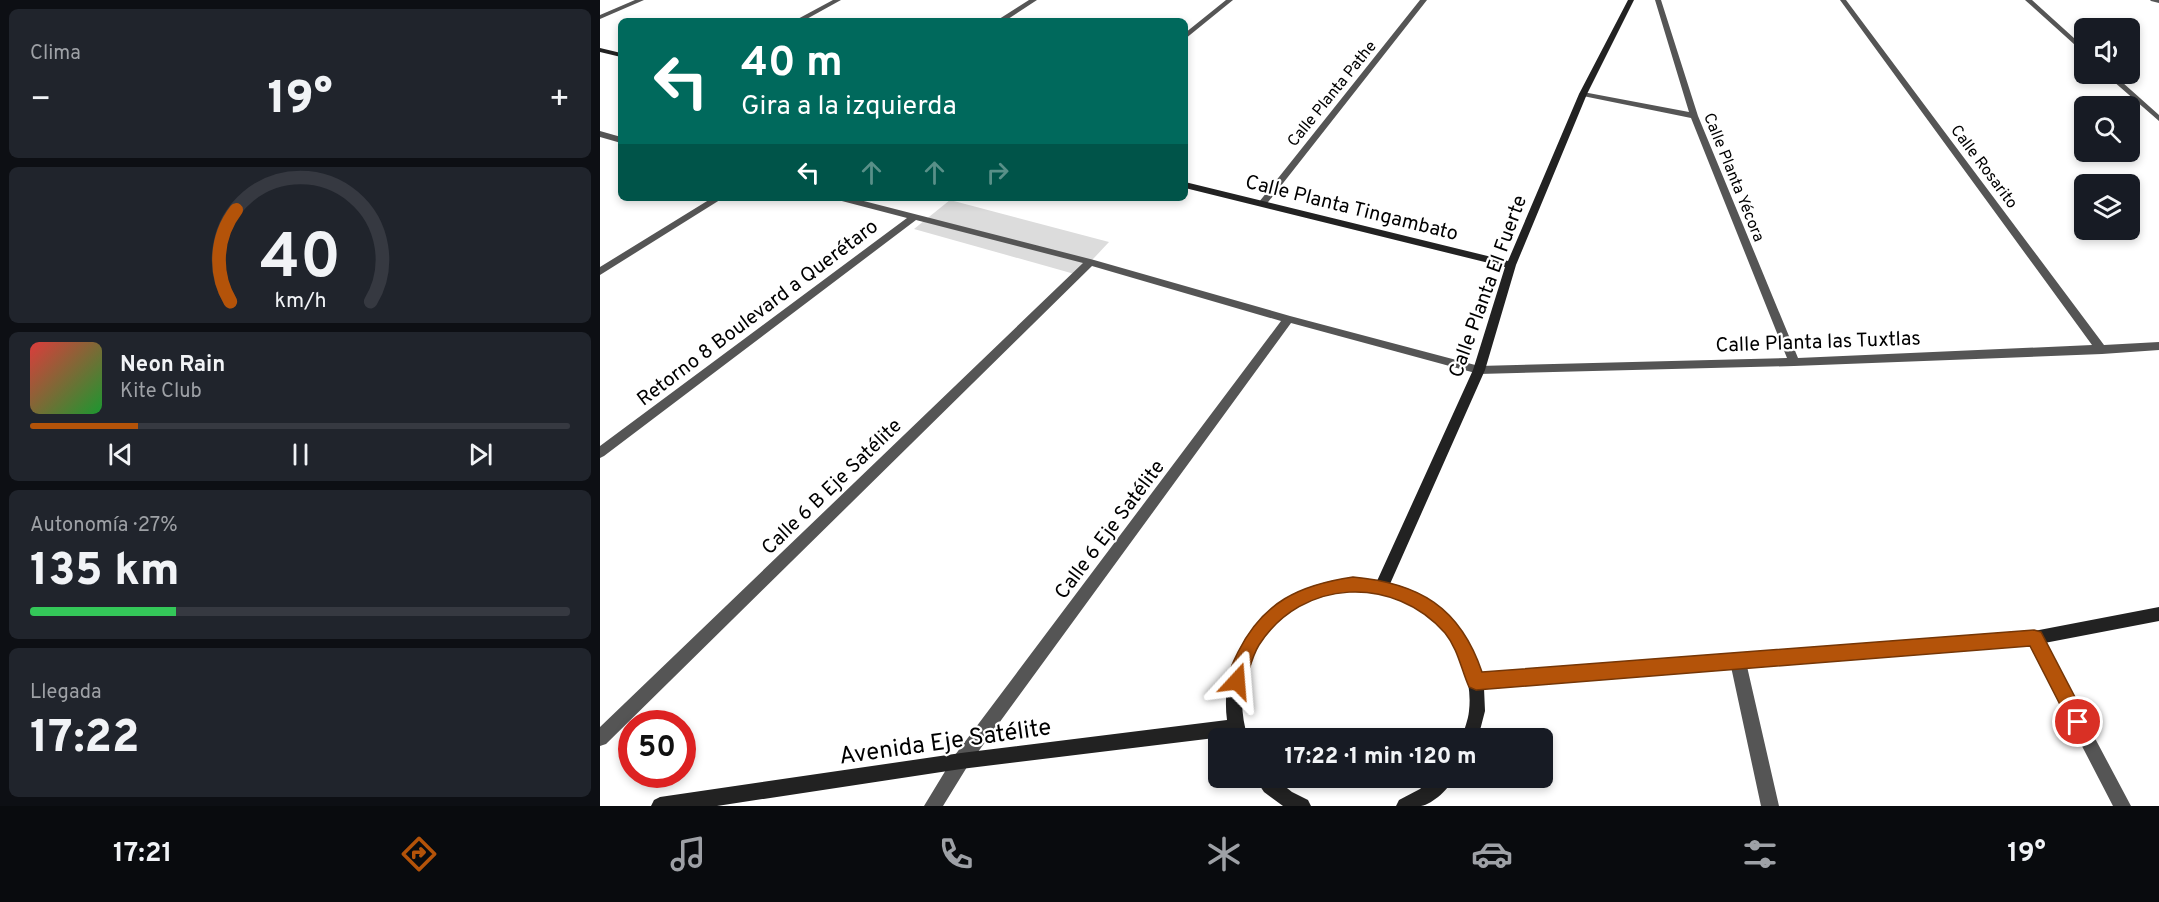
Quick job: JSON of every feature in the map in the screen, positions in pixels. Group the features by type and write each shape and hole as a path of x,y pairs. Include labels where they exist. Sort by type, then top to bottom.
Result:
{"street":[{"path":"600,17 641,0"},
{"path":"804,18 838,0"},
{"path":"1005,18 1034,0"},
{"path":"1188,35 1230,0"},
{"name":"Calle Planta Pathe","path":"1262,204 1424,0"},
{"name":"Calle Planta El Fuerte","path":"1381,587 1479,370 1511,265 1583,94 1630,0"},
{"name":"Calle Planta Yécora","path":"1658,0 1694,116 1794,362"},
{"name":"Calle Rosarito","path":"1844,0 2102,350"},
{"path":"2028,0 2074,42"},
{"path":"2153,0 2159,0"},
{"path":"600,50 618,54"},
{"path":"2120,84 2159,119"},
{"path":"1583,94 1694,116"},
{"path":"600,134 618,139"},
{"name":"Calle Planta Tingambato","path":"1188,186 1511,265"},
{"path":"600,272 713,201"},
{"name":"Retorno 8 Boulevard a Querétaro","path":"853,201 914,217"},
{"name":"Calle Planta las Tuxtlas","path":"914,217 1090,262 1288,319 1479,370 1794,362 2159,346"},
{"name":"Retorno 8 Boulevard a Querétaro","path":"600,453 914,217"},
{"name":"Calle 6 B Eje Satélite","path":"600,738 1090,262"},
{"name":"Calle 6 Eje Satélite","path":"933,806 961,762 1288,319"},
{"path":"1237,728 1233,696 1240,667 1253,639 1272,617 1296,600 1323,589 1353,584 1381,587 1408,594 1432,610 1452,629 1467,654 1476,681 1477,712 1473,728"},
{"path":"1476,681 2034,638 2159,614"},
{"path":"2034,638 2122,806"},
{"path":"1738,662 1770,806"},
{"name":"Avenida Eje Satélite","path":"660,806 961,762 1208,736"},
{"path":"1273,788 1296,805"},
{"path":"1405,806 1426,795 1434,788"}],"shaded area":[{"path":"949,201 954,201 1109,242 1078,275 914,229"}],"route":[{"path":"1237,681 1240,667 1253,639 1272,617 1296,600 1323,589 1353,584 1381,587 1408,594 1432,610 1452,629 1467,654 1476,681 2034,638 2078,722"}]}
